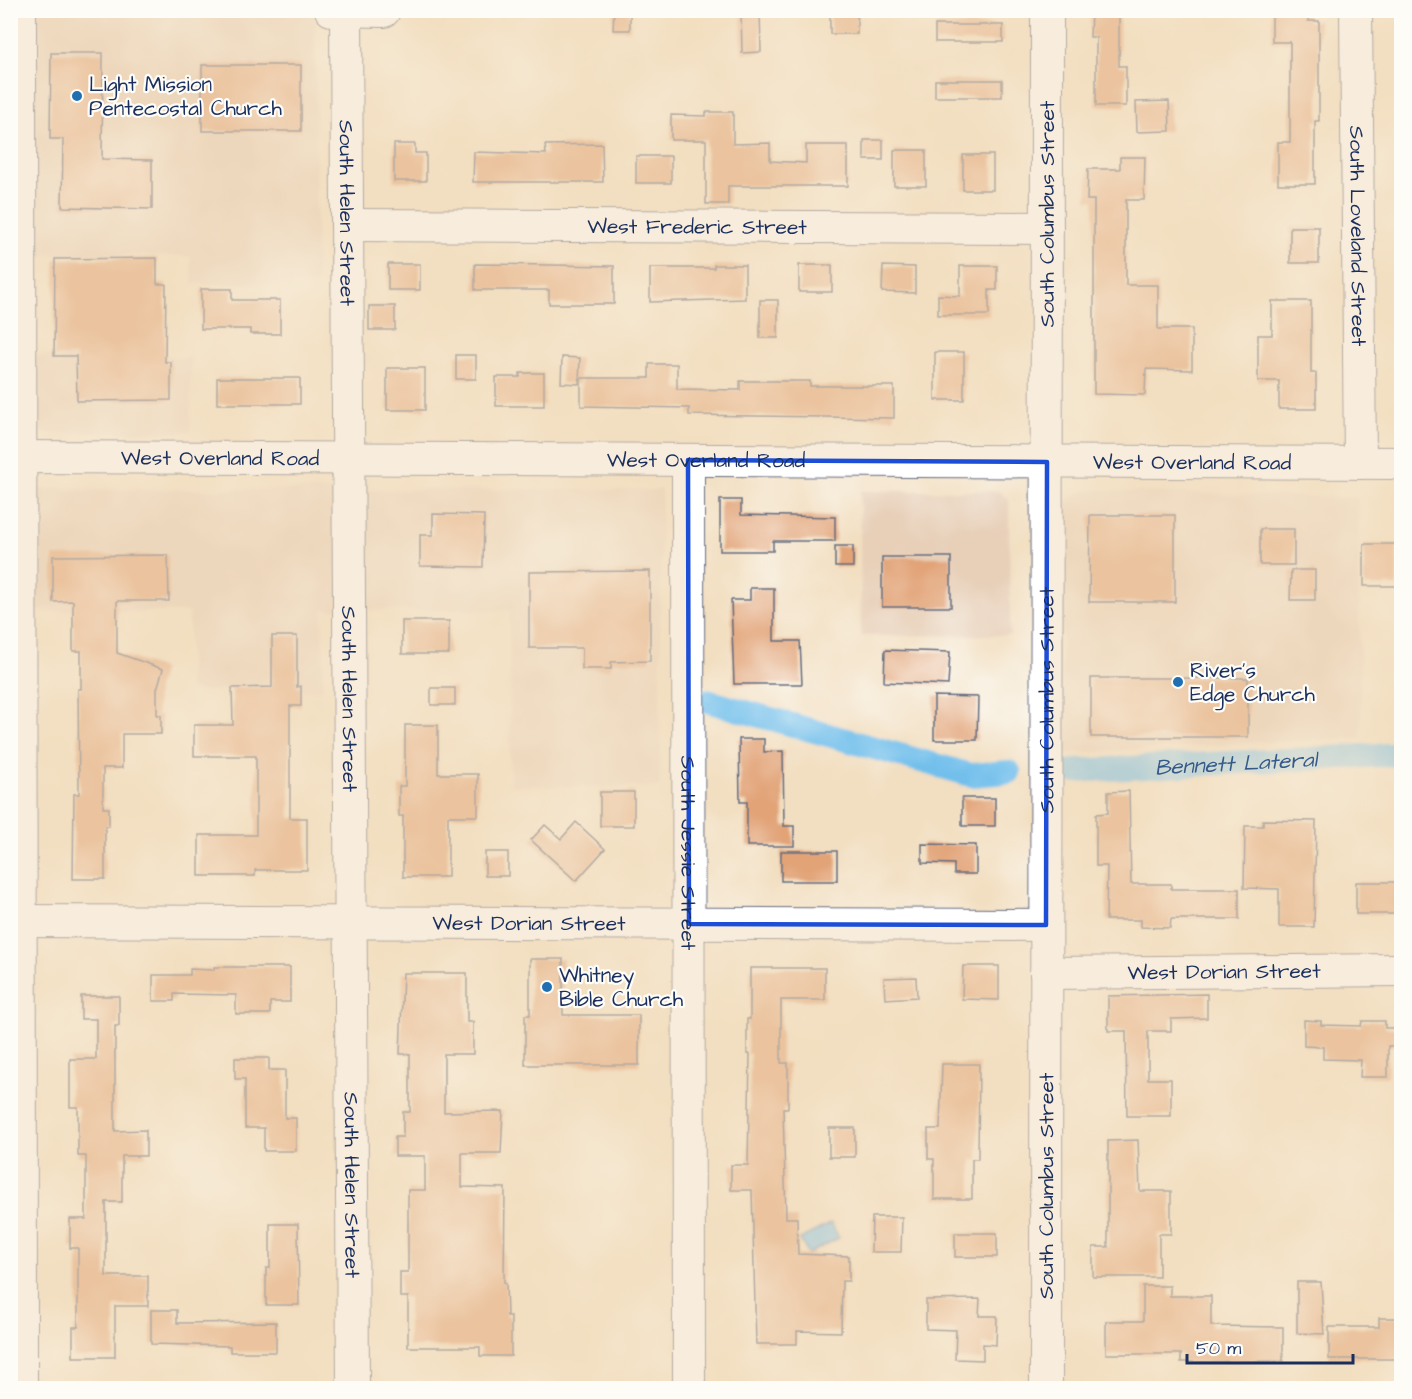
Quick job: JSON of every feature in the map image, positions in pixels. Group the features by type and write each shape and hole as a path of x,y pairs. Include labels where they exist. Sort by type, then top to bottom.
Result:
{"street":[{"path":"20,10 16,458 16,921 21,1389"},
{"path":"331,10 384,10"},
{"name":"South Helen Street","path":"346,10 353,1389"},
{"name":"South Columbus Street","path":"1046,1389 1047,10"},
{"name":"South Loveland Street","path":"1356,10 1360,463"},
{"name":"West Frederic Street","path":"347,225 1047,228"},
{"name":"West Overland Road","path":"16,458 1401,463"},
{"name":"South Jessie Street","path":"688,460 689,1389"},
{"name":"West Dorian Street","path":"16,921 1046,926"},
{"name":"West Dorian Street","path":"1046,973 1401,970"}],"highlighted area":[{"path":"688,460 1047,462 1046,925 689,924"}],"shaded area":[{"path":"11,11 315,11 317,284 192,284 191,256 42,255 11,260"},
{"path":"10,356 191,357 191,432 11,433"},
{"path":"11,489 661,490 660,787 510,786 510,610 323,610 323,690 189,690 189,612 11,611"},
{"path":"1084,490 1358,498 1361,737 1062,754 1062,505"},
{"path":"860,491 998,491 1009,499 1010,635 861,636"}],"water":[{"path":"831,1223 839,1238 808,1254 800,1239"}],"building":[{"path":"614,10 630,10 630,30 613,30"},
{"path":"741,10 760,10 761,52 742,53"},
{"path":"830,10 857,10 857,34 830,34"},
{"path":"1091,10 1119,10 1119,66 1126,66 1126,106 1096,106 1096,37 1090,37"},
{"path":"1272,10 1308,10 1308,21 1319,21 1319,121 1315,121 1315,184 1278,184 1278,142 1290,142 1290,42 1272,42"},
{"path":"935,25 1003,25 1003,42 935,42"},
{"path":"51,53 103,53 102,159 152,160 152,209 62,207 63,139 50,139"},
{"path":"202,65 301,65 301,131 202,131"},
{"path":"935,80 1002,80 1002,97 935,97"},
{"path":"1169,101 1170,131 1137,132 1136,102"},
{"path":"706,112 733,112 733,144 770,143 770,161 806,163 806,145 848,145 848,186 728,186 728,204 706,204 706,140 671,140 671,115 706,116"},
{"path":"864,140 883,140 883,160 864,160"},
{"path":"394,144 415,144 415,153 426,153 426,181 394,181"},
{"path":"602,144 603,182 473,182 474,152 546,154 545,145"},
{"path":"894,150 926,150 926,186 894,186"},
{"path":"963,155 993,155 993,190 963,190"},
{"path":"636,156 671,156 671,183 636,183"},
{"path":"1120,157 1145,157 1144,200 1126,200 1126,285 1158,285 1158,329 1192,329 1192,370 1146,369 1145,395 1094,394 1094,200 1087,200 1088,169 1120,169"},
{"path":"1290,227 1319,227 1319,263 1290,263"},
{"path":"157,258 157,284 166,284 165,362 171,362 171,400 77,401 76,356 54,356 55,259"},
{"path":"388,264 420,264 420,290 388,290"},
{"path":"475,264 614,266 614,304 549,304 549,290 475,290"},
{"path":"714,265 745,265 745,299 650,302 650,268 714,268"},
{"path":"799,265 832,265 832,292 799,292"},
{"path":"883,266 915,267 915,293 882,292"},
{"path":"960,266 997,266 997,290 989,290 989,315 938,315 938,295 960,296"},
{"path":"201,289 232,289 232,300 280,300 280,334 250,334 250,329 201,329"},
{"path":"760,300 778,300 778,338 760,338"},
{"path":"1272,301 1311,301 1311,373 1316,373 1316,409 1279,409 1279,381 1258,381 1258,335 1272,335"},
{"path":"369,306 395,306 395,330 369,330"},
{"path":"935,352 964,352 964,400 935,400"},
{"path":"456,355 476,355 476,379 456,379"},
{"path":"562,357 580,358 579,384 561,383"},
{"path":"649,364 677,364 677,389 740,390 740,381 810,381 810,386 894,386 894,418 689,415 689,408 581,406 581,378 649,378"},
{"path":"387,368 425,368 425,410 387,410"},
{"path":"520,373 544,373 544,406 496,406 496,377 520,377"},
{"path":"217,378 300,378 300,404 217,404"},
{"path":"720,500 741,500 741,515 835,517 835,541 773,541 773,551 720,551"},
{"path":"433,514 484,515 483,567 420,566 420,535 433,535"},
{"path":"1090,515 1175,515 1175,602 1089,602"},
{"path":"1260,529 1294,529 1294,565 1260,565"},
{"path":"1364,544 1397,544 1397,586 1364,586"},
{"path":"835,546 853,546 853,567 835,567"},
{"path":"168,555 169,601 117,601 117,653 163,669 157,689 157,715 161,715 161,734 122,734 122,768 103,768 103,808 109,808 109,826 105,826 105,879 73,879 74,794 79,794 78,689 81,689 81,651 73,651 73,601 53,602 53,556"},
{"path":"882,557 951,557 951,607 882,607"},
{"path":"1291,570 1315,570 1315,600 1290,600"},
{"path":"650,571 650,661 611,662 611,669 582,669 582,648 529,648 529,572"},
{"path":"750,588 774,588 774,641 800,641 802,684 734,684 731,600 750,600"},
{"path":"402,621 449,621 449,654 402,654"},
{"path":"272,636 297,636 297,687 301,686 301,706 290,706 290,818 307,818 307,870 255,870 255,876 199,876 199,835 256,835 256,756 194,756 194,725 233,725 232,688 272,687"},
{"path":"885,650 950,652 948,685 884,682"},
{"path":"1091,678 1248,678 1248,737 1091,737"},
{"path":"431,688 455,688 455,705 431,705"},
{"path":"934,696 978,697 977,740 934,740"},
{"path":"405,725 438,725 438,774 478,774 478,816 448,816 448,877 403,877 403,816 399,816 399,786 405,786"},
{"path":"739,739 764,739 764,752 783,751 784,826 794,826 794,846 747,846 747,802 740,802"},
{"path":"1129,791 1131,884 1171,884 1171,889 1239,889 1239,919 1171,919 1170,928 1141,927 1141,920 1106,920 1107,866 1096,866 1096,814 1108,813 1108,792"},
{"path":"600,792 634,792 634,826 600,826"},
{"path":"962,798 995,798 995,826 962,826"},
{"path":"1263,820 1316,821 1314,927 1279,927 1279,889 1244,888 1245,826 1263,826"},
{"path":"576,822 605,849 576,881 531,840 545,825 561,839"},
{"path":"922,844 976,845 976,874 954,874 954,864 922,863"},
{"path":"781,851 837,851 837,881 781,881"},
{"path":"485,852 508,852 508,876 485,876"},
{"path":"1356,882 1401,882 1401,914 1356,914"},
{"name":"Whitney Bible Church","path":"530,959 563,959 563,1015 639,1015 639,1065 525,1065 525,1015 530,1015"},
{"path":"963,966 999,966 999,1000 962,999"},
{"path":"214,967 290,967 290,1002 270,1002 270,1014 236,1014 236,995 174,994 174,1001 153,1001 153,975 190,975 190,969 214,970"},
{"path":"750,968 825,968 825,1000 781,1000 781,1063 788,1063 788,1108 783,1108 786,1218 797,1218 798,1254 849,1256 849,1281 842,1281 841,1332 797,1331 797,1344 756,1344 752,1190 731,1190 731,1165 748,1165 750,1054 747,1054 747,1019 750,1019"},
{"path":"403,973 467,973 467,1022 473,1022 473,1054 444,1054 444,1112 503,1111 501,1153 462,1153 462,1187 505,1188 504,1283 506,1283 507,1316 511,1316 511,1356 480,1356 480,1347 408,1347 408,1297 400,1297 400,1272 408,1272 408,1190 425,1190 425,1156 395,1156 395,1137 403,1137 403,1112 410,1112 410,1054 400,1054"},
{"path":"916,977 917,997 885,999 884,978"},
{"path":"1207,994 1207,1018 1171,1019 1171,1031 1148,1031 1148,1079 1171,1079 1171,1116 1127,1116 1126,1031 1108,1031 1108,996"},
{"path":"81,996 119,996 119,1026 115,1026 115,1131 146,1130 146,1156 122,1156 122,1202 106,1202 106,1276 148,1276 148,1306 115,1306 115,1357 73,1357 73,1327 78,1327 78,1248 70,1248 70,1219 86,1219 86,1156 78,1156 78,1107 70,1107 70,1059 96,1059 96,1019 81,1019"},
{"path":"1304,1020 1321,1021 1321,1025 1361,1026 1362,1021 1385,1021 1385,1028 1395,1028 1395,1046 1388,1046 1388,1077 1360,1077 1361,1060 1323,1059 1323,1047 1304,1046"},
{"path":"235,1058 269,1058 269,1070 285,1070 285,1118 296,1118 296,1151 264,1151 264,1128 245,1128 245,1079 235,1079"},
{"path":"942,1064 979,1064 978,1159 972,1159 972,1199 934,1199 934,1159 928,1159 928,1129 940,1129"},
{"path":"829,1128 855,1128 855,1157 829,1157"},
{"path":"1138,1140 1140,1191 1171,1191 1171,1234 1159,1234 1159,1277 1093,1277 1093,1247 1108,1247 1108,1141"},
{"path":"872,1217 902,1217 901,1252 871,1252"},
{"path":"270,1224 298,1224 299,1305 266,1305 266,1268 270,1268"},
{"path":"955,1233 997,1233 997,1257 955,1257"},
{"path":"1297,1282 1321,1282 1324,1334 1297,1333"},
{"path":"1143,1286 1170,1286 1170,1296 1211,1296 1211,1326 1283,1327 1283,1361 1181,1362 1181,1354 1106,1354 1106,1321 1143,1321"},
{"path":"980,1299 979,1316 997,1316 996,1345 983,1344 983,1360 955,1359 956,1330 926,1329 926,1300"},
{"path":"151,1310 177,1310 177,1323 276,1322 276,1352 230,1352 230,1346 151,1344"},
{"path":"1379,1318 1401,1318 1401,1359 1329,1359 1329,1327 1379,1327"}],"waterway":[{"name":"Bennett Lateral","path":"707,701 971,775 1009,772"},
{"name":"Bennett Lateral","path":"1071,771 1402,754"}],"place":[{"name":"Light Mission Pentecostal Church","path":"77,96"},
{"name":"River's Edge Church","path":"1178,682"},
{"name":"Whitney Bible Church","path":"547,987"}]}
